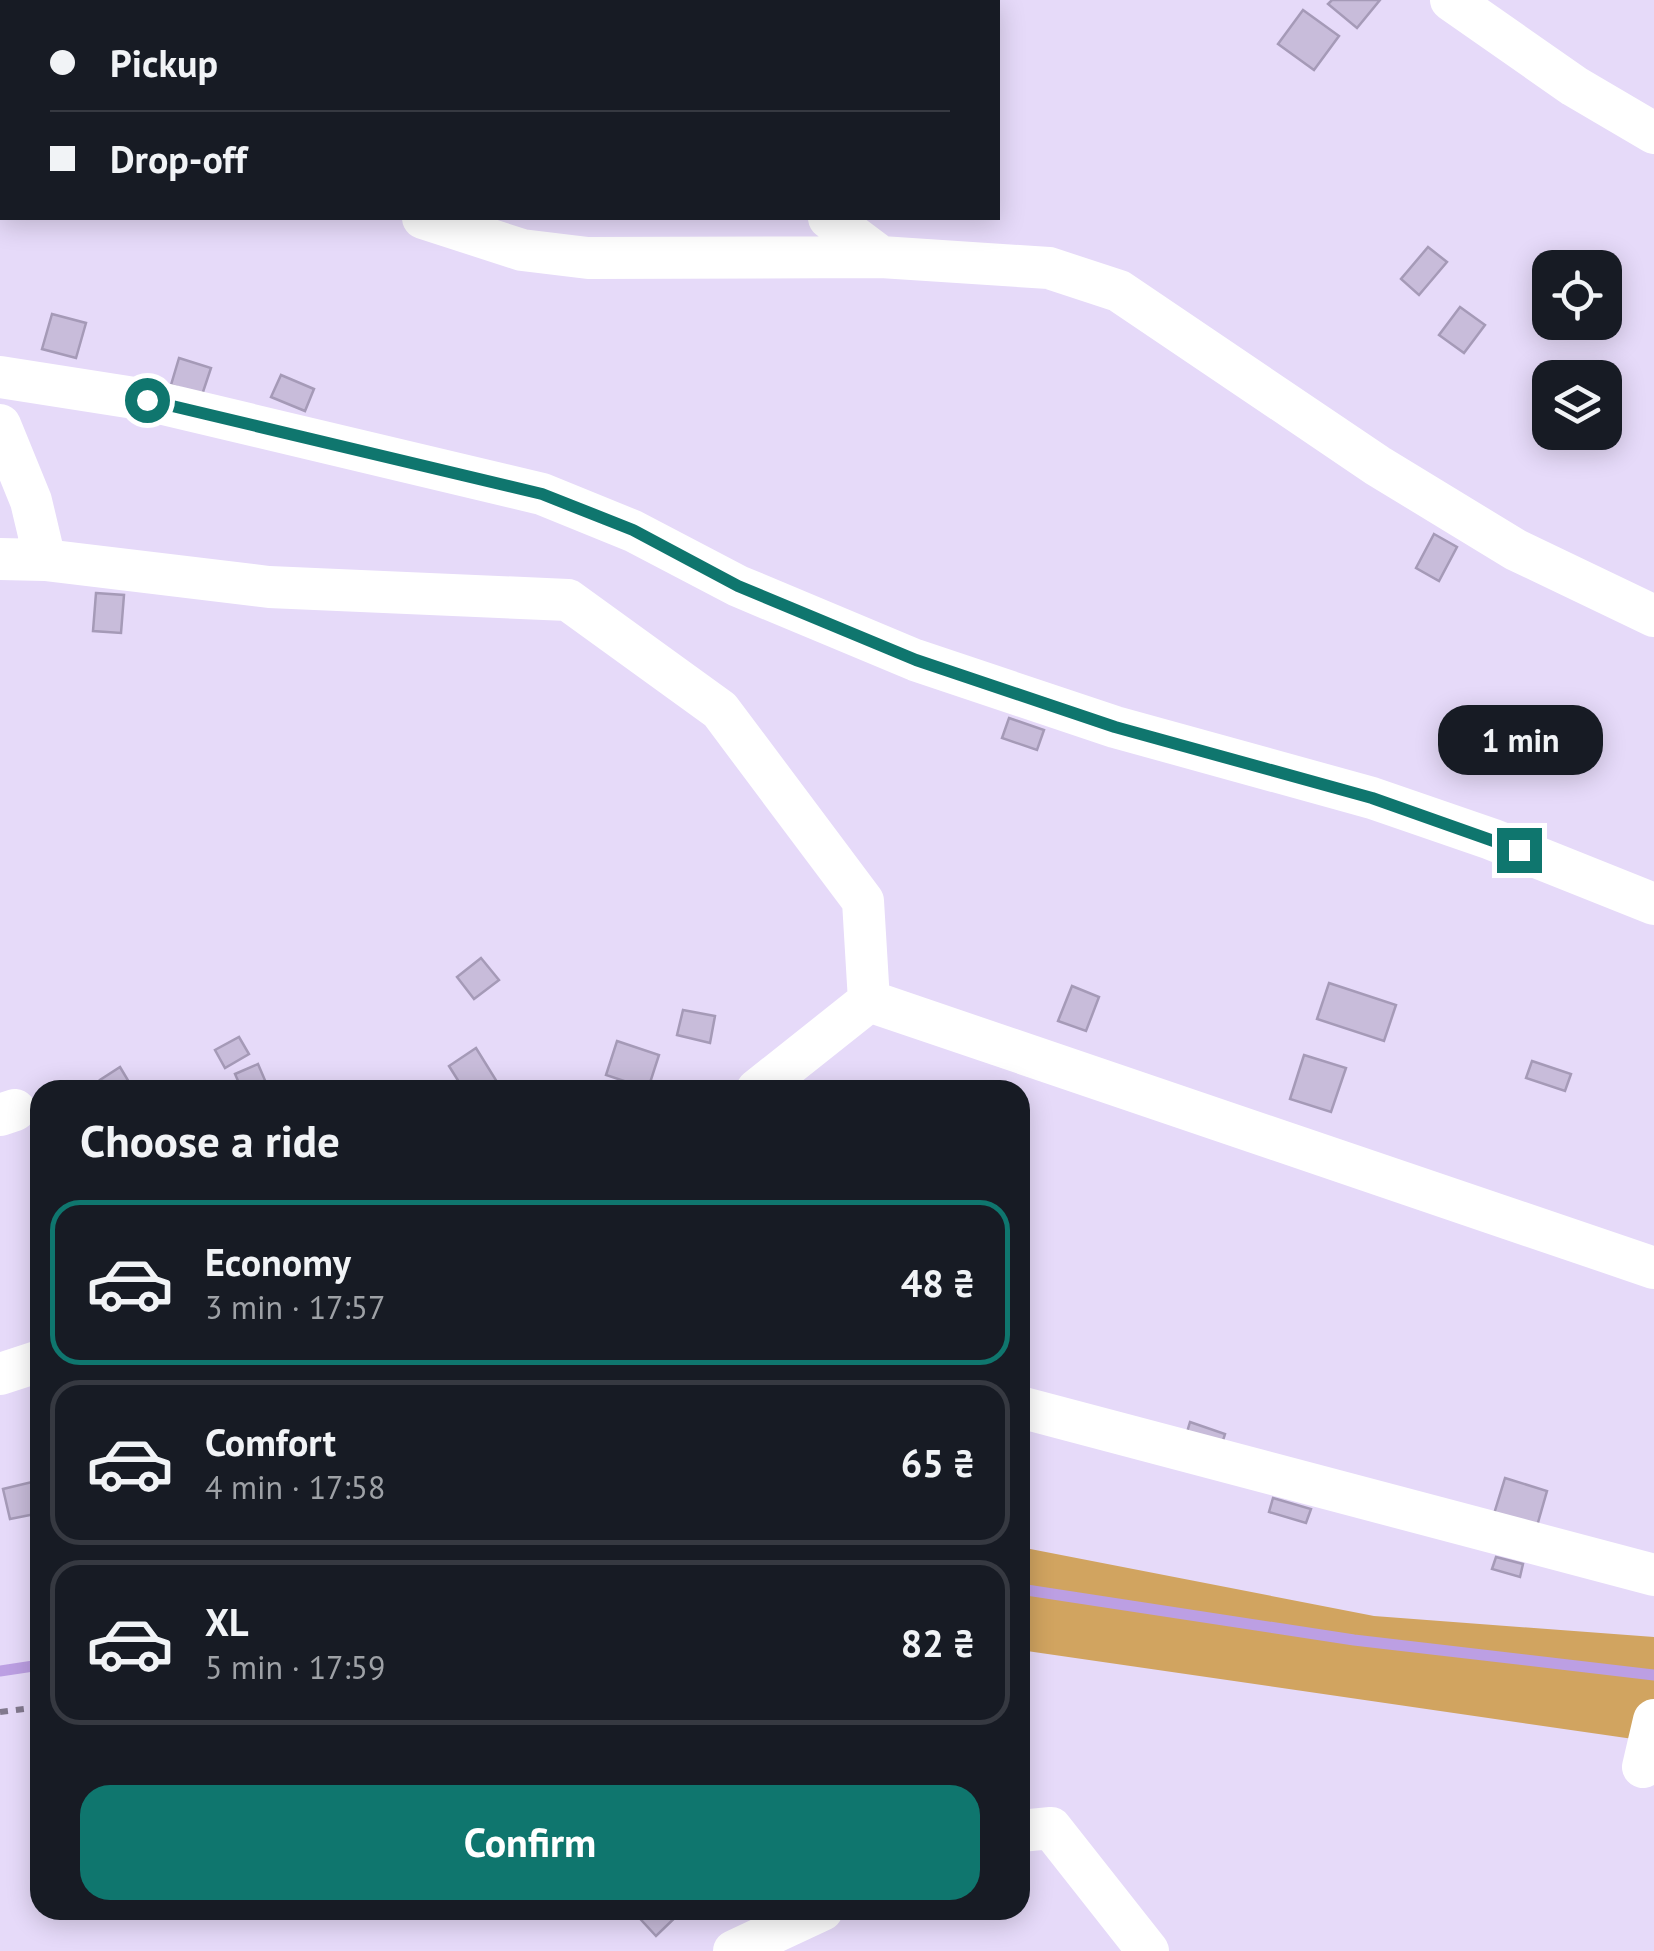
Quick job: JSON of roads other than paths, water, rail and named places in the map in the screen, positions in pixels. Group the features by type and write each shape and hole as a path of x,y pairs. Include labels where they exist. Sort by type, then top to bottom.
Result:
{"street":[{"path":"1451,0 1574,86 1654,133"},
{"path":"429,220 522,250 588,258 880,257 1049,268 1119,291 1393,476 1516,550 1654,616"},
{"path":"832,220 880,257"},
{"path":"0,376 147,400 542,494 633,530 738,586 916,660 1115,727 1372,798 1491,839 1654,904"},
{"path":"0,425 31,501 45,560"},
{"path":"0,559 45,560 269,587 568,600 720,710 863,901 869,1001"},
{"path":"770,1080 869,1001"},
{"path":"869,1001 1654,1268"},
{"path":"0,1374 30,1364"},
{"path":"1030,1409 1654,1575"},
{"path":"1643,1768 1654,1720"},
{"path":"1030,1830 1051,1828 1148,1951"},
{"path":"734,1951 801,1920"}],"waterway":[{"path":"1030,1591 1354,1640 1654,1675"},
{"path":"0,1671 30,1666"}]}
